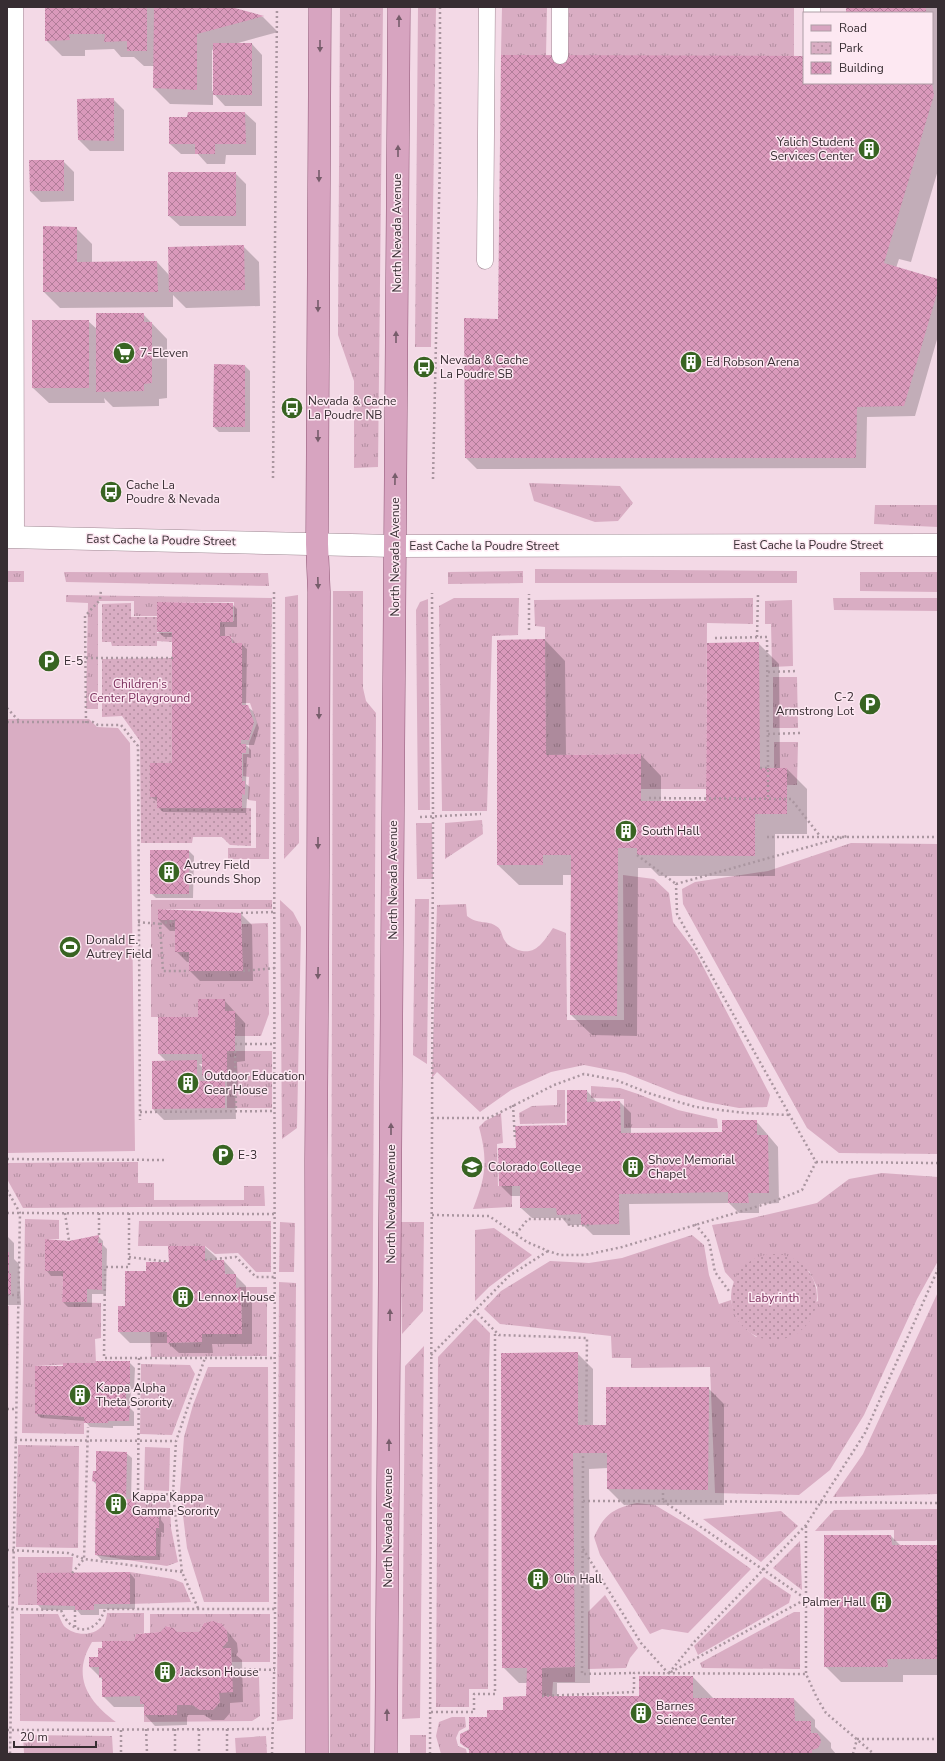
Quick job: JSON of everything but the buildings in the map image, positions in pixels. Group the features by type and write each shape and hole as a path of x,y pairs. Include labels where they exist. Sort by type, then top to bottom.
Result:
{"main road":[{"path":"317,1754 317,544 320,7"},
{"name":"North Nevada Avenue","path":"386,1754 399,7"}],"street":[{"name":"East Cache la Poudre Street","path":"12,537 394,546 938,545"}],"lane":[{"path":"12,537 11,133 15,7"},
{"path":"485,261 487,7"},
{"path":"560,7 560,56"}],"path":[{"path":"273,478 277,7"},
{"path":"433,479 440,156 440,7"},
{"path":"86,723 85,616 100,600 102,590"},
{"path":"272,1754 275,1609 274,592"},
{"path":"430,1754 433,816 432,593"},
{"path":"529,594 529,630"},
{"path":"757,636 758,594"},
{"path":"715,638 767,637 768,799"},
{"path":"86,658 173,658"},
{"path":"768,672 796,671"},
{"path":"7,708 20,723"},
{"path":"7,722 121,725 138,746 140,1120"},
{"path":"768,734 801,733"},
{"path":"760,768 768,768"},
{"path":"650,798 791,799 820,836"},
{"path":"420,817 481,814"},
{"path":"676,884 847,836"},
{"path":"767,837 938,837"},
{"path":"637,856 676,884"},
{"path":"676,884 678,914 816,1162"},
{"path":"241,913 274,912"},
{"path":"138,922 160,924 175,920"},
{"path":"160,924 164,971 188,971"},
{"path":"243,971 275,968"},
{"path":"235,1044 274,1044"},
{"path":"235,1051 236,1111"},
{"path":"432,1118 489,1118 554,1085 584,1074 616,1080 651,1094 696,1107 745,1113 790,1115"},
{"path":"513,1105 515,1140"},
{"path":"140,1112 275,1111"},
{"path":"7,1159 164,1160"},
{"path":"432,1215 489,1216 528,1242 548,1251 560,1255 585,1255 622,1247 772,1202 802,1190 816,1162"},
{"path":"816,1162 938,1163"},
{"path":"7,1190 20,1213 12,1578 10,1754"},
{"path":"7,1213 274,1214"},
{"path":"65,1213 69,1241"},
{"path":"98,1235 99,1213"},
{"path":"129,1214 129,1267 105,1267 104,1358 274,1358"},
{"path":"516,1234 528,1219 568,1219 570,1226 589,1225"},
{"path":"695,1224 709,1241 715,1272 729,1290"},
{"path":"431,1355 509,1276 548,1251"},
{"path":"129,1256 169,1262"},
{"path":"205,1260 236,1257 256,1277 275,1277"},
{"path":"669,1673 695,1641 806,1525 822,1501 865,1433 938,1269"},
{"path":"7,1295 19,1295"},
{"path":"474,1310 499,1335 587,1338 586,1423"},
{"path":"431,1712 474,1712 474,1694 495,1694 496,1331"},
{"path":"139,1358 138,1495 173,1494"},
{"path":"198,1608 182,1572 173,1494 176,1441 205,1358"},
{"path":"7,1409 16,1409"},
{"path":"72,1573 84,1559 88,1427"},
{"path":"15,1440 176,1441"},
{"path":"583,1456 582,1674 806,1674"},
{"path":"662,1501 663,1493"},
{"path":"583,1501 822,1501 938,1503"},
{"path":"662,1501 806,1599"},
{"path":"806,1525 806,1674 826,1713 874,1754"},
{"path":"583,1548 641,1644 669,1673"},
{"path":"7,1550 68,1553 84,1559 182,1572"},
{"path":"7,1578 12,1578"},
{"path":"669,1673 806,1599"},
{"path":"7,1606 12,1609 61,1610 65,1620 75,1628 84,1630 98,1623 105,1609 275,1609"},
{"path":"75,1610 75,1628"},
{"path":"244,1669 274,1670"},
{"path":"542,1696 634,1692 634,1673"},
{"path":"120,1752 121,1729"},
{"path":"174,1729 175,1754"},
{"path":"198,1729 199,1752"},
{"path":"227,1729 227,1753"},
{"path":"7,1730 273,1729"},
{"path":"146,1730 147,1753"},
{"path":"857,1739 938,1739"},
{"path":"852,1754 857,1739"}],"green space":[{"path":"340,7 383,7 378,467 354,468 354,381 338,335"},
{"path":"418,7 436,7 431,347 415,347"},
{"path":"502,7 547,7 546,56 501,55"},
{"path":"569,7 794,7 794,56 568,56"},
{"path":"529,483 620,486 633,503 618,521 595,522 534,501"},
{"path":"875,505 938,505 938,527 874,524"},
{"path":"535,569 797,571 797,583 535,583"},
{"path":"7,571 24,571 24,582 7,582"},
{"path":"523,571 523,583 448,584 448,572"},
{"path":"64,572 268,573 269,586 66,582"},
{"path":"860,572 938,572 938,592 860,591"},
{"path":"333,591 363,591 363,688 366,701 376,713 370,1754 330,1754"},
{"path":"66,595 272,598 269,859 228,859 228,848 256,848 256,801 248,800 249,777 243,776 243,754 249,754 249,743 257,723 250,703 240,703 240,643 233,643 232,637 220,637 220,621 234,621 234,602 158,602 157,616 134,616 134,601 98,601 98,709 86,709 88,603 66,602"},
{"path":"298,595 299,843 284,859 285,597"},
{"path":"454,598 519,598 518,635 492,636 487,811 442,811 439,606"},
{"path":"753,598 753,624 707,623 706,789 641,789 641,754 546,755 545,627 535,626 534,600"},
{"path":"833,598 938,598 938,611 834,610"},
{"path":"428,599 430,810 418,810 416,610 420,602"},
{"path":"792,600 793,666 772,667 771,624 765,624 765,601"},
{"name":"Children's Center Playground","path":"131,603 131,617 157,617 157,633 172,633 172,642 157,641 157,646 112,646 111,642 102,642 102,604"},
{"name":"Children's Center Playground","path":"173,658 172,763 150,763 150,797 157,797 157,808 251,808 251,846 230,845 222,837 193,837 192,843 141,843 140,741 122,716 102,717 102,659"},
{"path":"773,677 797,677 798,728 773,728"},
{"name":"Donald E. Autrey Field","path":"7,719 89,719 97,727 118,728 130,743 135,1151 7,1153"},
{"path":"774,742 798,742 797,785 774,785"},
{"path":"482,820 483,834 445,859 445,823"},
{"path":"416,823 432,823 433,879 417,879"},
{"path":"851,843 938,844 938,1154 839,1153 807,1128 683,904 682,889 695,882 768,871"},
{"path":"623,875 654,879 669,893 673,922 695,951 770,1095 767,1107 739,1108 706,1102 678,1094 625,1073 584,1065 551,1072 511,1090 480,1112 437,1072 432,1078 437,905 466,904 467,916 475,921 490,923 496,926 500,929 506,943 518,950 530,951 535,949 543,942 553,928 566,933 567,1020 624,1020"},
{"path":"415,899 429,899 427,1064 413,1055"},
{"path":"151,900 272,900 272,909 158,909 159,920 175,920 175,952 189,952 189,971 242,971 242,924 268,923 269,1014 261,1036 235,1036 225,1011 224,999 199,999 198,1017 151,1017"},
{"path":"280,900 293,912 301,927 297,1128 282,1139"},
{"path":"227,1051 272,1051 272,1108 227,1108"},
{"path":"591,1086 620,1088 678,1110 717,1119 718,1128 624,1128 624,1099 591,1098"},
{"path":"557,1090 565,1090 565,1123 520,1124 519,1113 532,1106 557,1105"},
{"path":"501,1113 503,1143 497,1144 498,1186 512,1186 512,1207 473,1209 481,1187 484,1168 484,1149 479,1127 485,1121"},
{"path":"138,1162 138,1183 154,1183 154,1200 244,1200 244,1186 264,1186 265,1206 23,1208 7,1179 7,1163"},
{"path":"882,1173 938,1177 938,1261 917,1299 864,1415 830,1470 799,1495 715,1493 710,1367 631,1368 631,1358 612,1358 611,1336 500,1324 484,1309 501,1291 550,1261 589,1263 622,1258 692,1235 704,1245 709,1275 719,1304 731,1300 736,1317 746,1329 756,1337 818,1301 817,1287 809,1271 745,1266 734,1282 725,1272 712,1225 744,1220 817,1203 849,1179"},
{"path":"25,1219 59,1220 59,1239 46,1239 63,1271 62,1302 101,1303 101,1338 95,1339 96,1363 35,1366 35,1414 84,1417 84,1434 22,1433"},
{"path":"139,1221 271,1221 271,1272 256,1272 238,1253 215,1254 205,1246 138,1246"},
{"path":"280,1222 295,1223 294,1272 279,1272"},
{"path":"400,1222 424,1222 423,1311 402,1334"},
{"path":"494,1228 532,1255 489,1287 475,1301 475,1230"},
{"name":"Labyrinth","path":"774,1254 790,1257 798,1261 810,1273 814,1281 817,1297 814,1313 810,1321 798,1333 790,1337 774,1340 758,1337 750,1333 738,1321 734,1313 731,1297 734,1281 738,1273 750,1261 758,1257"},
{"path":"279,1282 296,1283 293,1719 277,1721"},
{"path":"241,1287 267,1287 267,1356 151,1357 150,1332 167,1332 167,1343 202,1342 202,1334 242,1334"},
{"path":"938,1292 938,1494 833,1497 863,1454"},
{"path":"7,1306 9,1306 8,1400 7,1400"},
{"path":"475,1318 490,1333 488,1689 469,1689 469,1707 436,1707 438,1357"},
{"path":"424,1346 420,1718 402,1719 405,1366"},
{"path":"141,1364 190,1365 195,1374 172,1435 140,1434"},
{"path":"208,1367 268,1367 269,1602 204,1602 187,1548 180,1491 184,1437 193,1405"},
{"path":"18,1445 79,1446 78,1548 16,1547"},
{"path":"145,1447 170,1448 169,1491 144,1490"},
{"path":"133,1499 170,1500 171,1528 178,1562 167,1566 95,1555 155,1555 156,1528 159,1528 159,1518 156,1517 156,1509 137,1509"},
{"path":"637,1503 655,1505 695,1529 751,1569 688,1633 662,1629 650,1634 600,1555 594,1537 602,1523 615,1510"},
{"path":"938,1509 938,1539 935,1541 894,1541 894,1530 815,1531 834,1510"},
{"path":"781,1511 798,1526 761,1562 703,1519"},
{"path":"800,1541 802,1590 773,1568"},
{"path":"18,1557 73,1557 72,1573 37,1573 37,1605 18,1605"},
{"path":"130,1572 173,1579 183,1583 191,1602 130,1604"},
{"path":"764,1577 791,1595 789,1603 698,1655 694,1646"},
{"path":"605,1595 638,1648 630,1658 626,1668 588,1669 588,1612"},
{"path":"794,1612 800,1612 800,1669 702,1668 700,1663"},
{"path":"107,1613 144,1613 144,1633 136,1634 134,1641 92,1642 86,1654 83,1665 85,1686 90,1696 106,1714 116,1722 20,1721 20,1614 58,1614 64,1626 69,1630 80,1634 86,1634 91,1633 101,1627 105,1622"},
{"path":"150,1614 270,1614 270,1662 232,1662 231,1648 222,1648 228,1641 226,1631 222,1624 215,1622 204,1623 199,1632 177,1632 174,1628 166,1626 160,1632 150,1633"},
{"path":"575,1667 575,1682 553,1682 552,1696 542,1696 542,1668"},
{"path":"259,1676 260,1716 252,1721 144,1722 144,1715 177,1715 177,1705 192,1705 200,1710 213,1710 220,1702 219,1693 232,1677"},
{"path":"452,1717 465,1717 466,1727 459,1731 456,1738 458,1746 466,1749 467,1754 441,1754 436,1736 439,1722"},
{"path":"23,1735 112,1736 113,1753 24,1753"},
{"path":"410,1735 426,1735 426,1754 410,1754"},
{"path":"266,1736 267,1754 236,1754 235,1738"}],"place":[{"name":"Yalich Student Services Center","path":"869,149"},
{"name":"7-Eleven","path":"124,353"},
{"name":"Ed Robson Arena","path":"691,362"},
{"name":"Nevada & Cache La Poudre SB","path":"424,367"},
{"name":"Nevada & Cache La Poudre NB","path":"292,408"},
{"name":"Cache La Poudre & Nevada","path":"111,492"},
{"name":"E-5","path":"49,661"},
{"name":"C-2 Armstrong Lot","path":"870,704"},
{"name":"South Hall","path":"626,831"},
{"name":"Autrey Field Grounds Shop","path":"169,872"},
{"name":"Donald E. Autrey Field","path":"70,947"},
{"name":"Outdoor Education Gear House","path":"188,1083"},
{"name":"E-3","path":"223,1155"},
{"name":"Colorado College","path":"472,1167"},
{"name":"Shove Memorial Chapel","path":"633,1167"},
{"name":"Lennox House","path":"183,1297"},
{"name":"Kappa Alpha Theta Sorority","path":"80,1395"},
{"name":"Kappa Kappa Gamma Sorority","path":"116,1504"},
{"name":"Olin Hall","path":"538,1579"},
{"name":"Palmer Hall","path":"881,1602"},
{"name":"Jackson House","path":"165,1672"},
{"name":"Barnes Science Center","path":"641,1713"}]}
